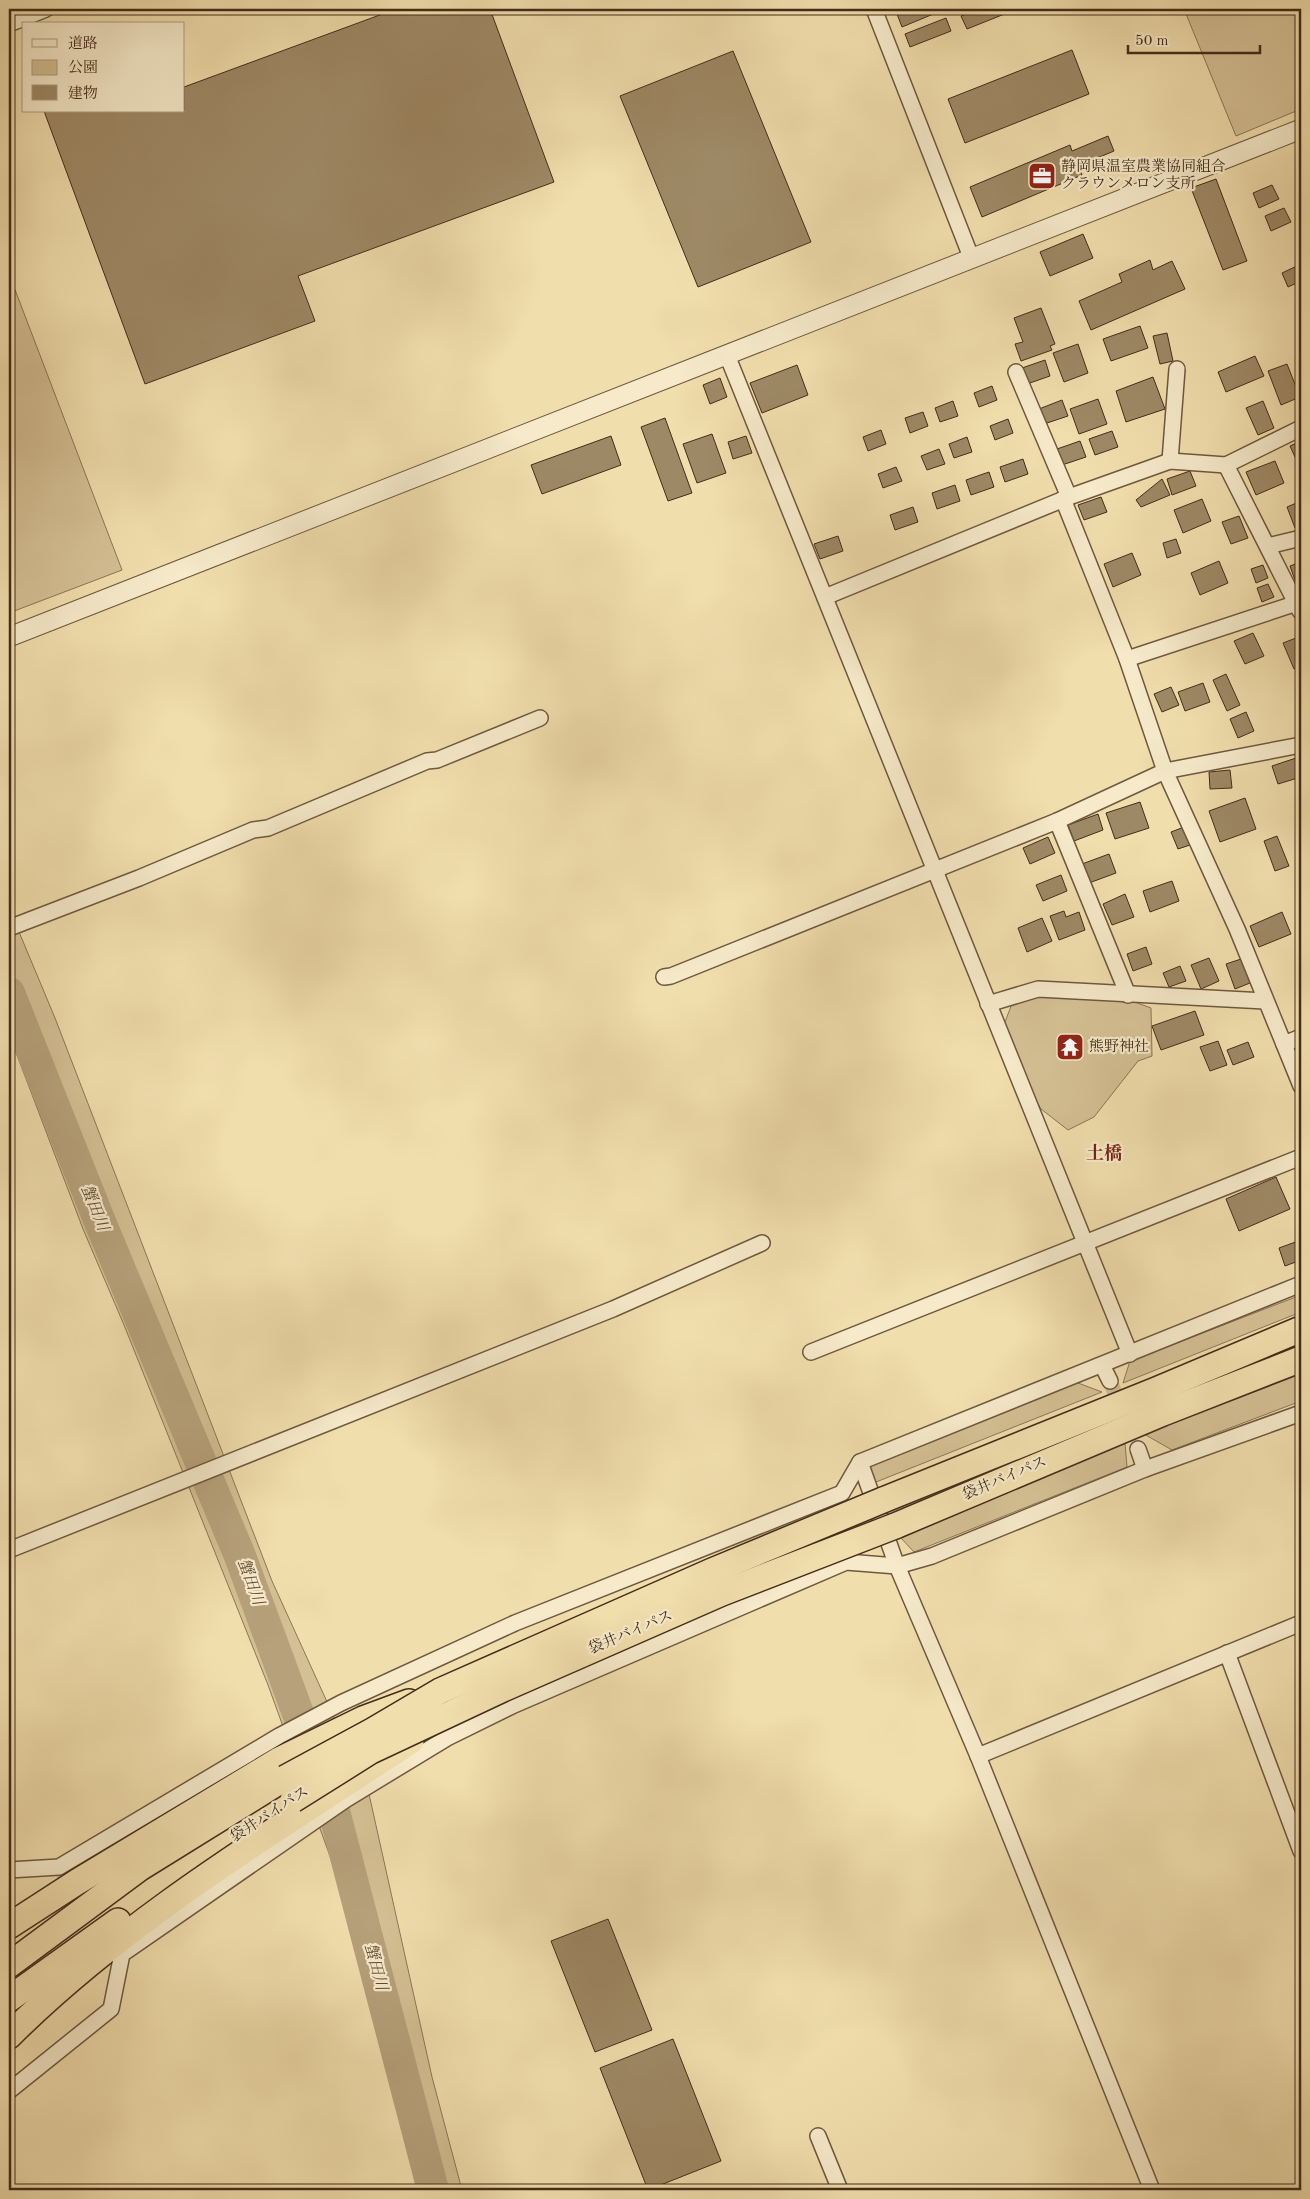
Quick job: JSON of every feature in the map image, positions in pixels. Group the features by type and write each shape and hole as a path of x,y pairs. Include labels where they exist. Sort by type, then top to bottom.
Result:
{"highway":[{"name":"袋井バイパス","path":"9,1965 140,1868 292,1784 372,1731 440,1691 712,1571 1301,1329"},
{"name":"袋井バイパス","path":"9,1999 256,1823 292,1784 371,1751 503,1689 722,1593 895,1526 1164,1412 1301,1359"},
{"path":"9,1926 77,1882 292,1784"},
{"path":"9,2036 292,1784"}],"street":[{"path":"9,24 46,9"},
{"path":"874,9 971,258"},
{"path":"9,637 1301,129"},
{"path":"727,355 1130,1354"},
{"path":"1170,461 1177,369"},
{"path":"1016,372 1127,659 1165,772 1237,929 1301,1086"},
{"path":"825,598 1066,498 1170,461 1226,465 1301,428"},
{"path":"1127,659 1299,608 1226,465"},
{"path":"1268,546 1301,538"},
{"path":"9,928 139,878 253,830 268,828 540,718"},
{"path":"664,977 671,976 1057,821 1165,772 1301,745"},
{"path":"1057,821 1128,995"},
{"path":"988,1004 1038,989 1265,1001"},
{"path":"1284,1044 1301,1037"},
{"path":"811,1352 1301,1157"},
{"path":"9,1550 613,1309 762,1243"},
{"path":"9,2091 111,2009 122,1954 292,1784 341,1703 515,1623 842,1493 860,1462 1301,1284"},
{"path":"1102,1365 1110,1381"},
{"path":"9,1870 59,1867 292,1784 360,1790 447,1738 514,1705 846,1562 898,1566 932,1556 1145,1469 1301,1413"},
{"path":"1138,1449 1145,1469"},
{"path":"860,1462 898,1566 978,1756 1152,2190"},
{"path":"978,1756 1301,1623"},
{"path":"1227,1653 1301,1851"},
{"path":"818,2136 840,2190"}],"green space":[{"path":"1184,9 1301,9 1301,109 1236,136"},
{"path":"9,274 122,570 9,613"},
{"path":"9,908 55,1018 272,1581 369,1794 432,2077 462,2190 425,2190 331,1859 268,1685 124,1325 83,1229 9,1034"},
{"path":"1015,996 1124,998 1151,1008 1152,1056 1138,1061 1094,1117 1068,1130 1041,1109 1011,1059 1005,1022"},
{"path":"1301,1295 1301,1312 1123,1383 1130,1361"},
{"path":"1301,1374 1301,1401 1172,1450 1144,1434"},
{"path":"1078,1383 1102,1392 871,1484 867,1460"},
{"path":"1125,1443 1127,1467 914,1552 901,1538"}],"building":[{"path":"396,9 490,9 554,182 298,276 315,321 145,384 44,112 185,112 185,87"},
{"path":"909,9 943,10 902,27 897,14"},
{"path":"980,9 1006,9 1007,13 967,29 961,16"},
{"path":"946,18 951,31 910,47 905,34"},
{"path":"1072,50 1089,94 965,143 948,99"},
{"path":"733,51 811,242 698,287 620,96"},
{"path":"1108,136 1114,151 1078,166 1082,175 982,217 970,187 1070,145 1072,151"},
{"path":"1216,179 1247,261 1223,270 1191,188"},
{"path":"1272,185 1279,199 1259,208 1253,193"},
{"path":"1284,208 1291,222 1271,231 1265,216"},
{"path":"1083,234 1093,258 1050,276 1040,252"},
{"path":"1150,260 1153,270 1172,261 1185,289 1091,330 1079,301 1122,282 1119,274"},
{"path":"1301,264 1301,281 1288,287 1282,273"},
{"path":"1041,308 1055,344 1050,346 1052,350 1021,361 1015,344 1023,342 1014,318"},
{"path":"1140,326 1148,348 1111,361 1103,339"},
{"path":"1167,333 1173,361 1160,364 1153,336"},
{"path":"1078,344 1088,373 1064,382 1053,353"},
{"path":"1255,356 1264,376 1226,392 1218,372"},
{"path":"1045,360 1050,376 1027,384 1022,368"},
{"path":"1287,364 1300,397 1281,405 1268,371"},
{"path":"797,365 808,395 762,413 750,383"},
{"path":"1153,377 1165,409 1126,422 1116,391"},
{"path":"720,378 727,397 710,404 703,385"},
{"path":"992,386 997,400 979,407 974,393"},
{"path":"1098,399 1107,424 1079,434 1070,409"},
{"path":"1062,400 1068,416 1044,424 1039,409"},
{"path":"953,401 958,416 940,422 935,408"},
{"path":"1263,401 1274,428 1258,435 1246,408"},
{"path":"923,412 928,426 910,433 905,418"},
{"path":"665,418 692,493 668,501 641,427"},
{"path":"1008,419 1013,433 995,440 990,426"},
{"path":"881,430 886,444 868,451 863,437"},
{"path":"1112,431 1118,447 1095,455 1089,439"},
{"path":"712,434 726,473 697,483 683,444"},
{"path":"611,436 621,465 542,494 531,465"},
{"path":"746,436 752,453 733,459 728,442"},
{"path":"967,437 972,452 954,458 949,444"},
{"path":"1080,441 1086,457 1062,465 1057,449"},
{"path":"1301,441 1301,467 1300,468 1290,446"},
{"path":"939,449 945,464 927,470 921,456"},
{"path":"1023,459 1028,474 1005,482 1000,467"},
{"path":"1275,461 1284,483 1256,495 1246,472"},
{"path":"896,467 902,481 883,488 878,474"},
{"path":"1190,471 1196,486 1172,495 1167,479"},
{"path":"989,472 994,487 971,495 966,480"},
{"path":"1162,479 1170,495 1141,507 1136,500"},
{"path":"955,485 960,501 937,509 932,493"},
{"path":"1101,497 1107,512 1084,520 1078,505"},
{"path":"1202,499 1211,521 1183,533 1174,510"},
{"path":"1301,501 1301,526 1295,528 1287,507"},
{"path":"913,507 918,522 895,530 890,515"},
{"path":"1239,516 1248,538 1231,544 1222,522"},
{"path":"838,536 843,551 820,559 814,544"},
{"path":"1176,539 1181,553 1167,558 1163,543"},
{"path":"1132,553 1141,575 1113,587 1104,564"},
{"path":"1219,561 1228,583 1200,595 1191,573"},
{"path":"1301,562 1301,597 1290,566"},
{"path":"1263,565 1268,578 1256,583 1251,569"},
{"path":"1268,584 1274,597 1262,602 1257,588"},
{"path":"1253,633 1264,656 1245,664 1234,641"},
{"path":"1296,638 1301,650 1301,666 1294,669 1283,643"},
{"path":"1226,674 1240,705 1227,711 1213,680"},
{"path":"1203,683 1210,702 1185,711 1178,692"},
{"path":"1171,687 1179,705 1162,712 1154,694"},
{"path":"1246,712 1254,731 1238,738 1230,719"},
{"path":"1296,758 1301,777 1278,784 1272,766"},
{"path":"1230,770 1232,788 1210,789 1209,772"},
{"path":"1245,798 1256,829 1220,842 1209,811"},
{"path":"1140,802 1149,828 1115,839 1106,813"},
{"path":"1098,814 1103,830 1074,841 1068,825"},
{"path":"1184,827 1190,845 1178,849 1171,832"},
{"path":"1277,836 1289,866 1275,871 1264,841"},
{"path":"1048,837 1055,853 1030,864 1023,848"},
{"path":"1109,854 1116,873 1089,883 1082,864"},
{"path":"1061,875 1067,891 1043,901 1036,885"},
{"path":"1172,881 1179,901 1150,912 1143,891"},
{"path":"1125,894 1134,917 1112,925 1103,904"},
{"path":"1064,911 1066,917 1079,912 1085,930 1059,940 1050,916"},
{"path":"1282,912 1291,934 1259,947 1250,926"},
{"path":"1042,918 1052,941 1027,952 1018,928"},
{"path":"1146,947 1152,964 1133,971 1127,954"},
{"path":"1209,958 1219,981 1201,989 1191,965"},
{"path":"1241,959 1250,983 1235,989 1226,964"},
{"path":"1180,966 1186,981 1169,987 1163,973"},
{"path":"1195,1011 1204,1035 1161,1050 1152,1026"},
{"path":"1218,1041 1227,1065 1210,1071 1200,1047"},
{"path":"1248,1042 1254,1057 1233,1065 1227,1050"},
{"path":"1276,1177 1290,1209 1239,1231 1226,1199"},
{"path":"1301,1240 1301,1260 1285,1266 1279,1248"},
{"path":"608,1919 652,2030 595,2052 551,1941"},
{"path":"673,2039 721,2161 648,2190 600,2068"}],"waterway":[{"name":"蟹田川","path":"9,993 100,1222 240,1556 334,1811 433,2190"}],"tunnel":[{"path":"1110,1381 1138,1449"},
{"path":"59,1867 109,1937"}],"place":[{"name":"静岡県温室農業協同組合 クラウンメロン支所","path":"1042,176"},
{"name":"熊野神社","path":"1070,1047"}],"district":[{"name":"土橋","path":"1104,1154"}]}
